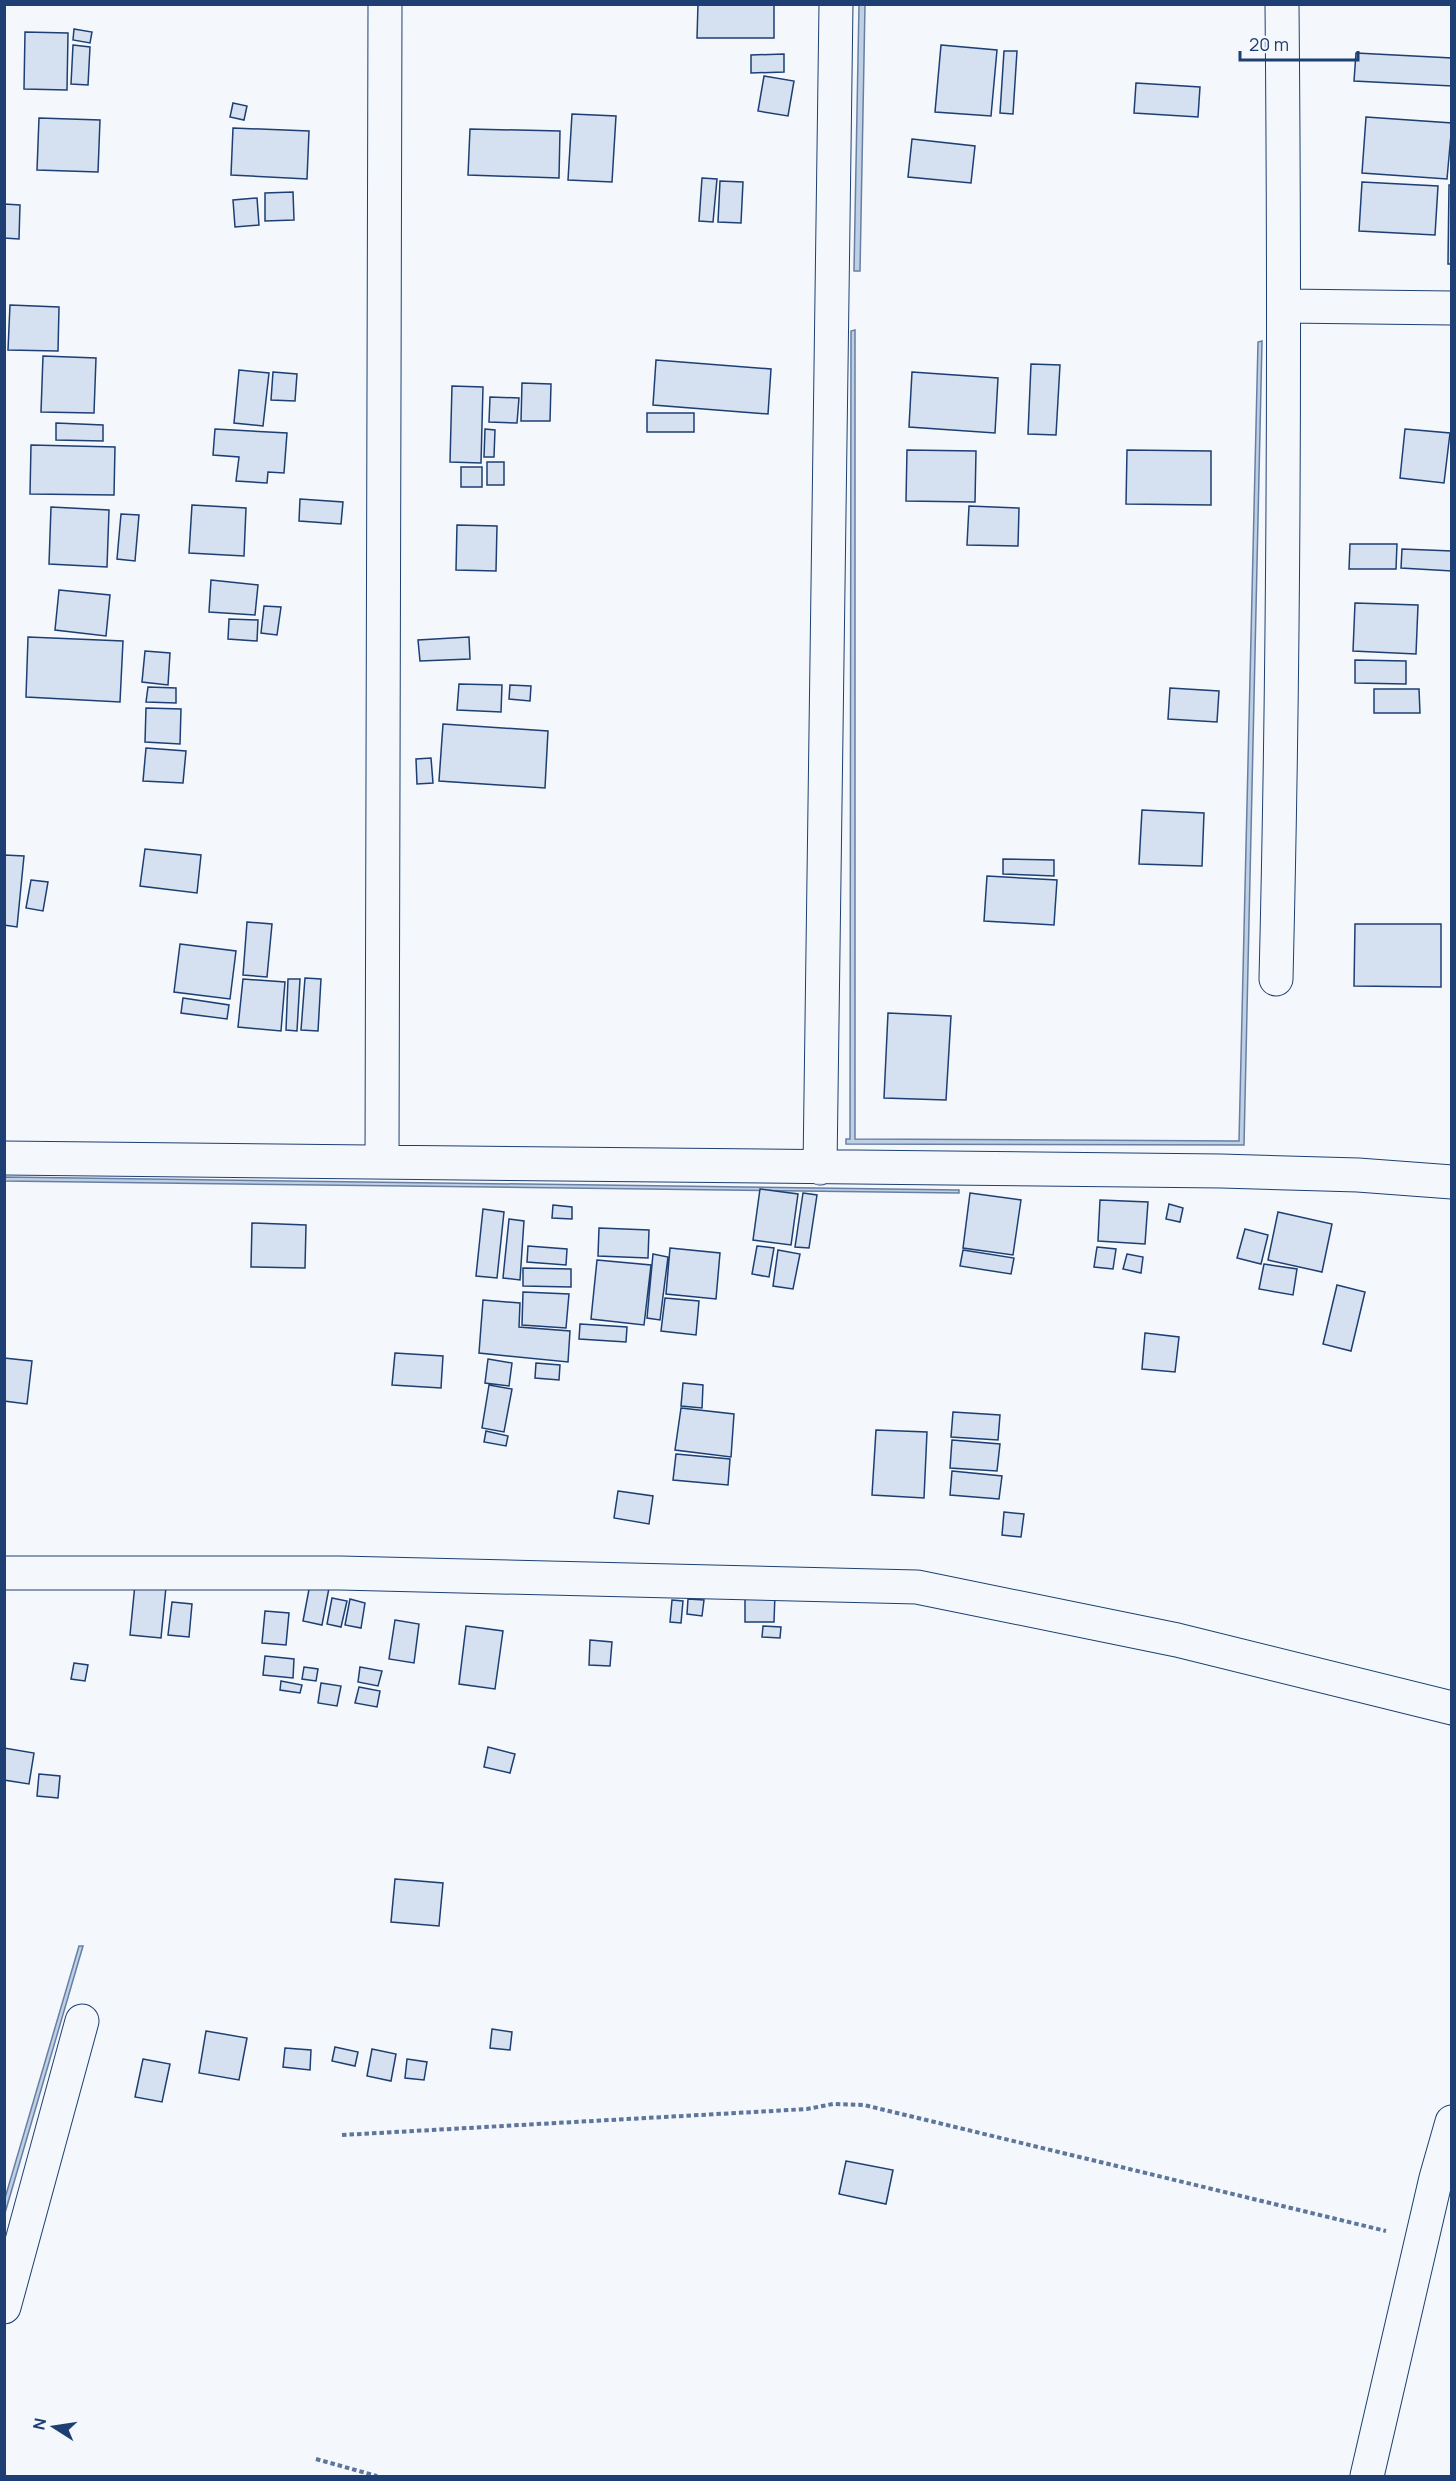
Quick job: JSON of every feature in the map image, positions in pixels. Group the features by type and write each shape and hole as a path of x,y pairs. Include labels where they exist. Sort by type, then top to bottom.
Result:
{"street":[{"path":"382,1161 385,4"},
{"path":"820,1168 836,4"},
{"path":"1276,978 1282,747 1285,306 1282,4"},
{"path":"1285,306 1452,308"},
{"path":"4,1158 1221,1171 1358,1175 1452,1182"},
{"path":"4,1573 340,1573 917,1587 1178,1640 1452,1708"},
{"path":"4,2307 82,2021"},
{"path":"1367,2476 1421,2240 1452,2122"}],"path":[{"path":"342,2135 807,2109 833,2104 864,2105 1421,2240"},
{"path":"316,2459 377,2476"}],"water":[{"path":"859,5 865,5 860,271 854,271"},
{"path":"855,330 855,1139 1239,1141 1258,342 1262,341 1244,1145 846,1144 846,1139 850,1139 851,331"},
{"path":"5,1177 959,1190 959,1193 5,1181"},
{"path":"79,1946 83,1946 5,2213 5,2198"}],"building":[{"path":"698,4 774,4 774,38 697,38"},
{"path":"74,29 92,32 90,43 73,40"},
{"path":"25,32 68,33 67,90 24,89"},
{"path":"73,45 90,47 88,85 71,84"},
{"path":"941,45 997,50 991,116 935,112"},
{"path":"1004,51 1017,51 1013,114 1000,113"},
{"path":"1356,53 1452,58 1452,86 1354,81"},
{"path":"784,54 784,72 751,73 751,55"},
{"path":"764,76 794,81 788,116 758,111"},
{"path":"1136,83 1200,87 1198,117 1134,113"},
{"path":"233,103 247,106 244,120 230,117"},
{"path":"572,114 616,116 612,182 568,180"},
{"path":"1366,117 1452,123 1447,179 1362,173"},
{"path":"39,118 100,120 98,172 37,170"},
{"path":"233,128 309,131 307,179 231,175"},
{"path":"470,129 560,131 559,178 468,175"},
{"path":"912,139 975,146 971,183 908,177"},
{"path":"702,178 717,179 713,222 699,221"},
{"path":"720,181 743,182 741,223 718,222"},
{"path":"1362,182 1438,186 1435,235 1359,231"},
{"path":"1449,185 1452,185 1452,264 1448,264"},
{"path":"293,192 294,220 265,221 265,193"},
{"path":"257,198 259,225 235,227 233,200"},
{"path":"4,204 20,205 19,239 4,238"},
{"path":"10,305 59,307 58,351 8,350"},
{"path":"43,356 96,358 94,413 41,412"},
{"path":"656,360 771,369 768,414 653,405"},
{"path":"1031,364 1060,365 1056,435 1028,434"},
{"path":"239,370 269,373 263,426 234,423"},
{"path":"273,372 297,374 295,401 271,400"},
{"path":"912,372 998,378 995,433 909,427"},
{"path":"522,383 551,384 550,421 521,421"},
{"path":"452,386 483,387 481,463 450,462"},
{"path":"490,397 519,398 517,423 489,422"},
{"path":"647,413 694,413 694,432 647,432"},
{"path":"56,423 103,425 103,441 56,440"},
{"path":"215,429 287,433 284,473 268,472 267,483 236,481 239,457 213,455"},
{"path":"485,429 495,430 494,457 484,457"},
{"path":"1405,429 1450,433 1444,483 1400,478"},
{"path":"31,445 115,447 114,495 30,494"},
{"path":"907,450 976,451 975,502 906,501"},
{"path":"1127,450 1211,451 1211,505 1126,504"},
{"path":"487,462 504,462 504,485 487,485"},
{"path":"461,467 482,467 482,487 461,487"},
{"path":"300,499 343,502 341,524 299,521"},
{"path":"192,505 246,508 244,556 189,553"},
{"path":"969,506 1019,508 1018,546 967,545"},
{"path":"51,507 109,510 107,567 49,564"},
{"path":"121,514 139,515 135,561 117,559"},
{"path":"457,525 497,526 496,571 456,570"},
{"path":"1350,544 1397,544 1396,569 1349,569"},
{"path":"1402,549 1452,551 1452,571 1401,568"},
{"path":"211,580 258,585 255,615 209,612"},
{"path":"59,590 110,595 106,636 55,630"},
{"path":"1355,603 1418,605 1416,654 1353,651"},
{"path":"264,606 281,607 277,635 261,633"},
{"path":"229,619 258,620 257,641 228,639"},
{"path":"28,637 123,641 120,702 26,697"},
{"path":"469,637 470,659 420,661 418,640"},
{"path":"145,651 170,653 168,685 142,682"},
{"path":"1355,660 1406,661 1406,684 1355,683"},
{"path":"459,684 502,685 501,712 457,710"},
{"path":"510,685 531,686 530,701 509,699"},
{"path":"148,687 176,688 176,703 146,702"},
{"path":"1170,688 1219,691 1217,722 1168,719"},
{"path":"1374,689 1419,689 1420,713 1374,713"},
{"path":"146,708 181,709 180,744 145,742"},
{"path":"443,724 548,731 545,788 439,781"},
{"path":"146,748 186,751 183,783 143,781"},
{"path":"431,758 433,783 417,784 416,759"},
{"path":"1142,810 1204,813 1202,866 1139,864"},
{"path":"145,849 201,855 197,893 140,886"},
{"path":"4,855 24,856 17,927 4,925"},
{"path":"1003,859 1054,860 1054,876 1003,874"},
{"path":"987,876 1057,880 1054,925 984,921"},
{"path":"31,880 48,882 43,911 26,908"},
{"path":"247,922 272,924 267,977 243,975"},
{"path":"1355,924 1441,924 1441,987 1354,986"},
{"path":"180,944 236,951 230,999 174,992"},
{"path":"305,978 321,979 318,1031 301,1030"},
{"path":"243,979 285,982 281,1031 238,1027"},
{"path":"288,979 300,979 297,1031 286,1030"},
{"path":"183,998 229,1005 227,1019 181,1013"},
{"path":"888,1013 951,1016 946,1100 884,1098"},
{"path":"760,1189 798,1194 791,1245 753,1240"},
{"path":"803,1193 817,1195 809,1248 795,1247"},
{"path":"970,1193 1021,1200 1013,1255 963,1248"},
{"path":"1100,1200 1148,1202 1145,1244 1098,1241"},
{"path":"1169,1204 1183,1208 1180,1222 1166,1219"},
{"path":"553,1205 572,1207 572,1219 552,1218"},
{"path":"483,1209 504,1212 497,1278 476,1276"},
{"path":"1278,1212 1332,1224 1322,1272 1268,1260"},
{"path":"509,1219 524,1221 520,1280 503,1278"},
{"path":"252,1223 306,1225 305,1268 251,1267"},
{"path":"599,1228 649,1230 648,1258 598,1256"},
{"path":"1245,1229 1268,1235 1261,1264 1237,1258"},
{"path":"528,1246 567,1249 566,1265 527,1262"},
{"path":"757,1246 774,1248 769,1277 752,1274"},
{"path":"1097,1247 1116,1249 1113,1269 1094,1267"},
{"path":"670,1248 720,1253 716,1299 666,1294"},
{"path":"778,1250 800,1254 793,1289 773,1286"},
{"path":"963,1250 1014,1258 1011,1274 960,1266"},
{"path":"653,1254 668,1257 660,1320 647,1318"},
{"path":"1127,1254 1143,1257 1141,1273 1123,1269"},
{"path":"597,1260 651,1265 644,1325 591,1319"},
{"path":"1264,1264 1297,1269 1293,1295 1259,1289"},
{"path":"523,1268 571,1269 571,1287 523,1286"},
{"path":"1337,1285 1365,1292 1351,1351 1323,1344"},
{"path":"523,1292 569,1294 566,1328 522,1325"},
{"path":"665,1298 699,1301 696,1335 661,1331"},
{"path":"483,1300 520,1303 519,1327 570,1331 568,1362 479,1353"},
{"path":"580,1324 627,1327 626,1342 579,1339"},
{"path":"1145,1333 1179,1337 1175,1372 1142,1369"},
{"path":"395,1353 443,1356 441,1388 392,1385"},
{"path":"4,1358 32,1361 27,1404 4,1401"},
{"path":"488,1359 512,1363 509,1386 485,1383"},
{"path":"536,1363 560,1365 559,1380 535,1378"},
{"path":"683,1383 703,1385 702,1408 681,1406"},
{"path":"489,1385 512,1389 504,1432 482,1428"},
{"path":"681,1408 734,1414 731,1457 675,1450"},
{"path":"953,1412 1000,1415 998,1440 951,1437"},
{"path":"876,1430 927,1432 924,1498 872,1495"},
{"path":"486,1431 508,1436 506,1446 484,1442"},
{"path":"952,1440 1000,1444 997,1471 950,1468"},
{"path":"676,1454 730,1459 728,1485 673,1480"},
{"path":"952,1471 1002,1476 999,1499 950,1495"},
{"path":"618,1491 653,1496 649,1524 614,1518"},
{"path":"1004,1512 1024,1514 1021,1537 1002,1535"},
{"path":"135,1584 166,1587 161,1638 130,1635"},
{"path":"310,1584 329,1588 322,1625 303,1621"},
{"path":"745,1594 775,1594 774,1622 745,1622"},
{"path":"332,1598 347,1601 341,1627 327,1624"},
{"path":"350,1599 365,1603 361,1628 345,1625"},
{"path":"688,1599 704,1600 702,1616 687,1614"},
{"path":"672,1600 683,1601 681,1623 670,1622"},
{"path":"172,1602 192,1604 189,1637 168,1635"},
{"path":"265,1611 289,1613 286,1645 262,1643"},
{"path":"395,1620 419,1624 414,1663 389,1659"},
{"path":"466,1626 503,1631 495,1689 459,1684"},
{"path":"763,1626 781,1627 780,1638 762,1637"},
{"path":"590,1640 612,1642 610,1666 589,1665"},
{"path":"265,1656 294,1659 293,1678 263,1675"},
{"path":"74,1663 88,1665 85,1681 71,1679"},
{"path":"304,1667 318,1669 316,1681 302,1679"},
{"path":"360,1667 382,1671 378,1686 358,1682"},
{"path":"281,1681 302,1685 300,1693 280,1690"},
{"path":"321,1683 341,1686 337,1706 318,1703"},
{"path":"359,1687 380,1691 377,1707 355,1703"},
{"path":"488,1747 515,1754 510,1773 484,1767"},
{"path":"4,1748 34,1753 29,1784 4,1780"},
{"path":"39,1774 60,1776 58,1798 37,1796"},
{"path":"395,1879 443,1883 439,1926 391,1922"},
{"path":"492,2029 512,2032 510,2050 490,2048"},
{"path":"206,2031 247,2038 239,2080 199,2073"},
{"path":"335,2047 358,2052 355,2066 332,2061"},
{"path":"285,2048 311,2050 310,2070 283,2067"},
{"path":"372,2049 396,2054 391,2081 367,2076"},
{"path":"143,2059 170,2064 162,2102 135,2097"},
{"path":"407,2059 427,2062 424,2080 405,2078"},
{"path":"846,2161 893,2170 886,2204 839,2194"}]}
